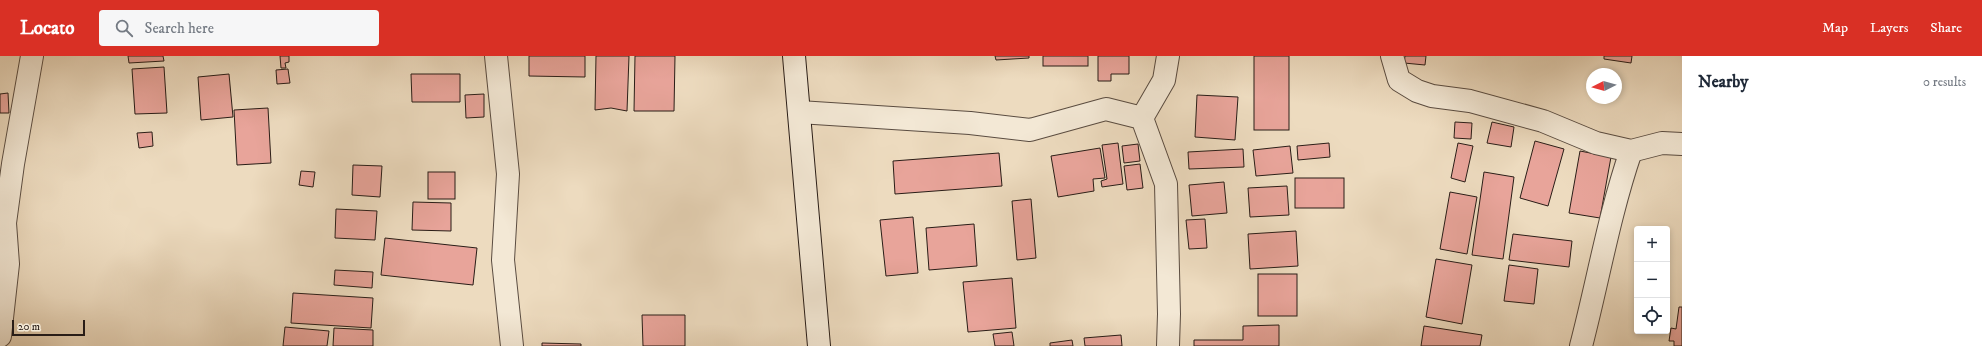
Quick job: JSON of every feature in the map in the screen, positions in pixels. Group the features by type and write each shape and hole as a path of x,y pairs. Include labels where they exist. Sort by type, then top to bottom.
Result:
{"street":[{"path":"0,336 8,264 5,223 13,164 32,56"},
{"path":"496,56 508,174 503,260 512,346"},
{"path":"794,56 819,346"},
{"path":"1142,118 1164,80 1168,56"},
{"path":"1392,56 1399,80 1417,91 1432,96 1470,101 1544,121 1596,143 1631,151 1662,143 1682,144"},
{"path":"799,112 970,123 1030,130 1106,109 1142,118"},
{"path":"1142,118 1166,184 1170,314 1168,346"},
{"path":"1581,346 1598,279 1608,226 1631,151"}],"building":[{"path":"128,56 163,56 164,61 129,63"},
{"path":"280,56 289,56 289,62 285,63 286,68 281,68"},
{"path":"529,56 585,56 585,77 529,76"},
{"path":"596,56 629,56 627,111 611,108 595,110"},
{"path":"635,56 675,56 674,111 634,111"},
{"path":"995,56 1029,56 1029,58 996,60"},
{"path":"1043,56 1088,56 1088,66 1043,66"},
{"path":"1098,56 1129,56 1129,74 1111,74 1111,81 1098,81"},
{"path":"1254,56 1289,56 1289,130 1254,130"},
{"path":"1405,56 1426,56 1425,65 1404,63"},
{"path":"1604,56 1632,56 1631,63 1604,59"},
{"path":"164,67 167,113 135,114 132,69"},
{"path":"288,69 290,83 277,84 276,70"},
{"path":"229,74 233,117 201,120 198,77"},
{"path":"411,74 460,74 460,102 412,102"},
{"path":"8,93 9,113 0,113 0,94"},
{"path":"484,94 484,117 466,118 465,95"},
{"path":"1197,95 1238,97 1235,140 1195,137"},
{"path":"268,108 271,163 237,165 234,110"},
{"path":"1455,122 1472,123 1471,139 1454,138"},
{"path":"1492,122 1514,127 1511,147 1487,143"},
{"path":"152,132 153,146 139,148 137,133"},
{"path":"1535,141 1564,149 1548,206 1520,198"},
{"path":"1118,143 1123,184 1102,187 1101,181 1107,179 1102,145"},
{"path":"1329,143 1330,157 1298,160 1297,146"},
{"path":"1458,143 1473,146 1465,182 1451,178"},
{"path":"1138,144 1140,161 1124,163 1122,146"},
{"path":"1290,146 1293,173 1256,176 1253,150"},
{"path":"1100,148 1105,178 1093,179 1094,191 1058,197 1051,156"},
{"path":"1243,149 1244,167 1189,169 1188,152"},
{"path":"1580,151 1611,157 1600,218 1569,213"},
{"path":"999,153 1002,186 895,194 893,161"},
{"path":"1140,164 1143,188 1127,190 1124,166"},
{"path":"353,165 382,166 380,197 352,195"},
{"path":"301,171 315,172 313,187 299,185"},
{"path":"428,172 455,172 455,199 428,199"},
{"path":"1484,172 1514,177 1503,259 1472,255"},
{"path":"1295,178 1344,178 1344,208 1295,208"},
{"path":"1224,182 1227,213 1192,216 1189,185"},
{"path":"1287,186 1289,215 1250,217 1248,188"},
{"path":"1450,192 1477,197 1467,254 1440,249"},
{"path":"1031,199 1036,258 1017,260 1012,201"},
{"path":"413,202 451,203 451,231 412,230"},
{"path":"336,209 377,211 375,240 335,238"},
{"path":"913,217 918,273 886,276 880,220"},
{"path":"1205,219 1207,248 1189,249 1186,220"},
{"path":"974,224 977,266 929,270 926,228"},
{"path":"1296,231 1298,266 1250,269 1248,234"},
{"path":"1513,234 1572,241 1569,267 1509,260"},
{"path":"385,238 477,248 473,285 381,275"},
{"path":"1436,259 1472,265 1462,324 1426,317"},
{"path":"1509,265 1538,269 1534,304 1504,301"},
{"path":"335,270 373,272 372,288 334,285"},
{"path":"1258,274 1297,274 1297,316 1258,316"},
{"path":"1012,278 1016,328 968,332 963,282"},
{"path":"293,293 373,298 371,328 291,323"},
{"path":"1679,307 1682,307 1682,346 1674,346 1674,341 1669,341 1671,328 1676,329"},
{"path":"642,315 685,315 685,346 643,346"},
{"path":"1279,325 1279,346 1194,346 1194,340 1243,340 1243,326"},
{"path":"1424,326 1482,335 1480,346 1421,346"},
{"path":"285,327 329,331 327,346 283,346"},
{"path":"334,328 373,330 373,346 333,346"},
{"path":"1012,332 1014,346 995,346 993,334"},
{"path":"1121,335 1122,346 1085,346 1084,338"},
{"path":"1072,340 1073,346 1050,346 1050,343"},
{"path":"542,343 581,344 581,346 542,346"}]}
